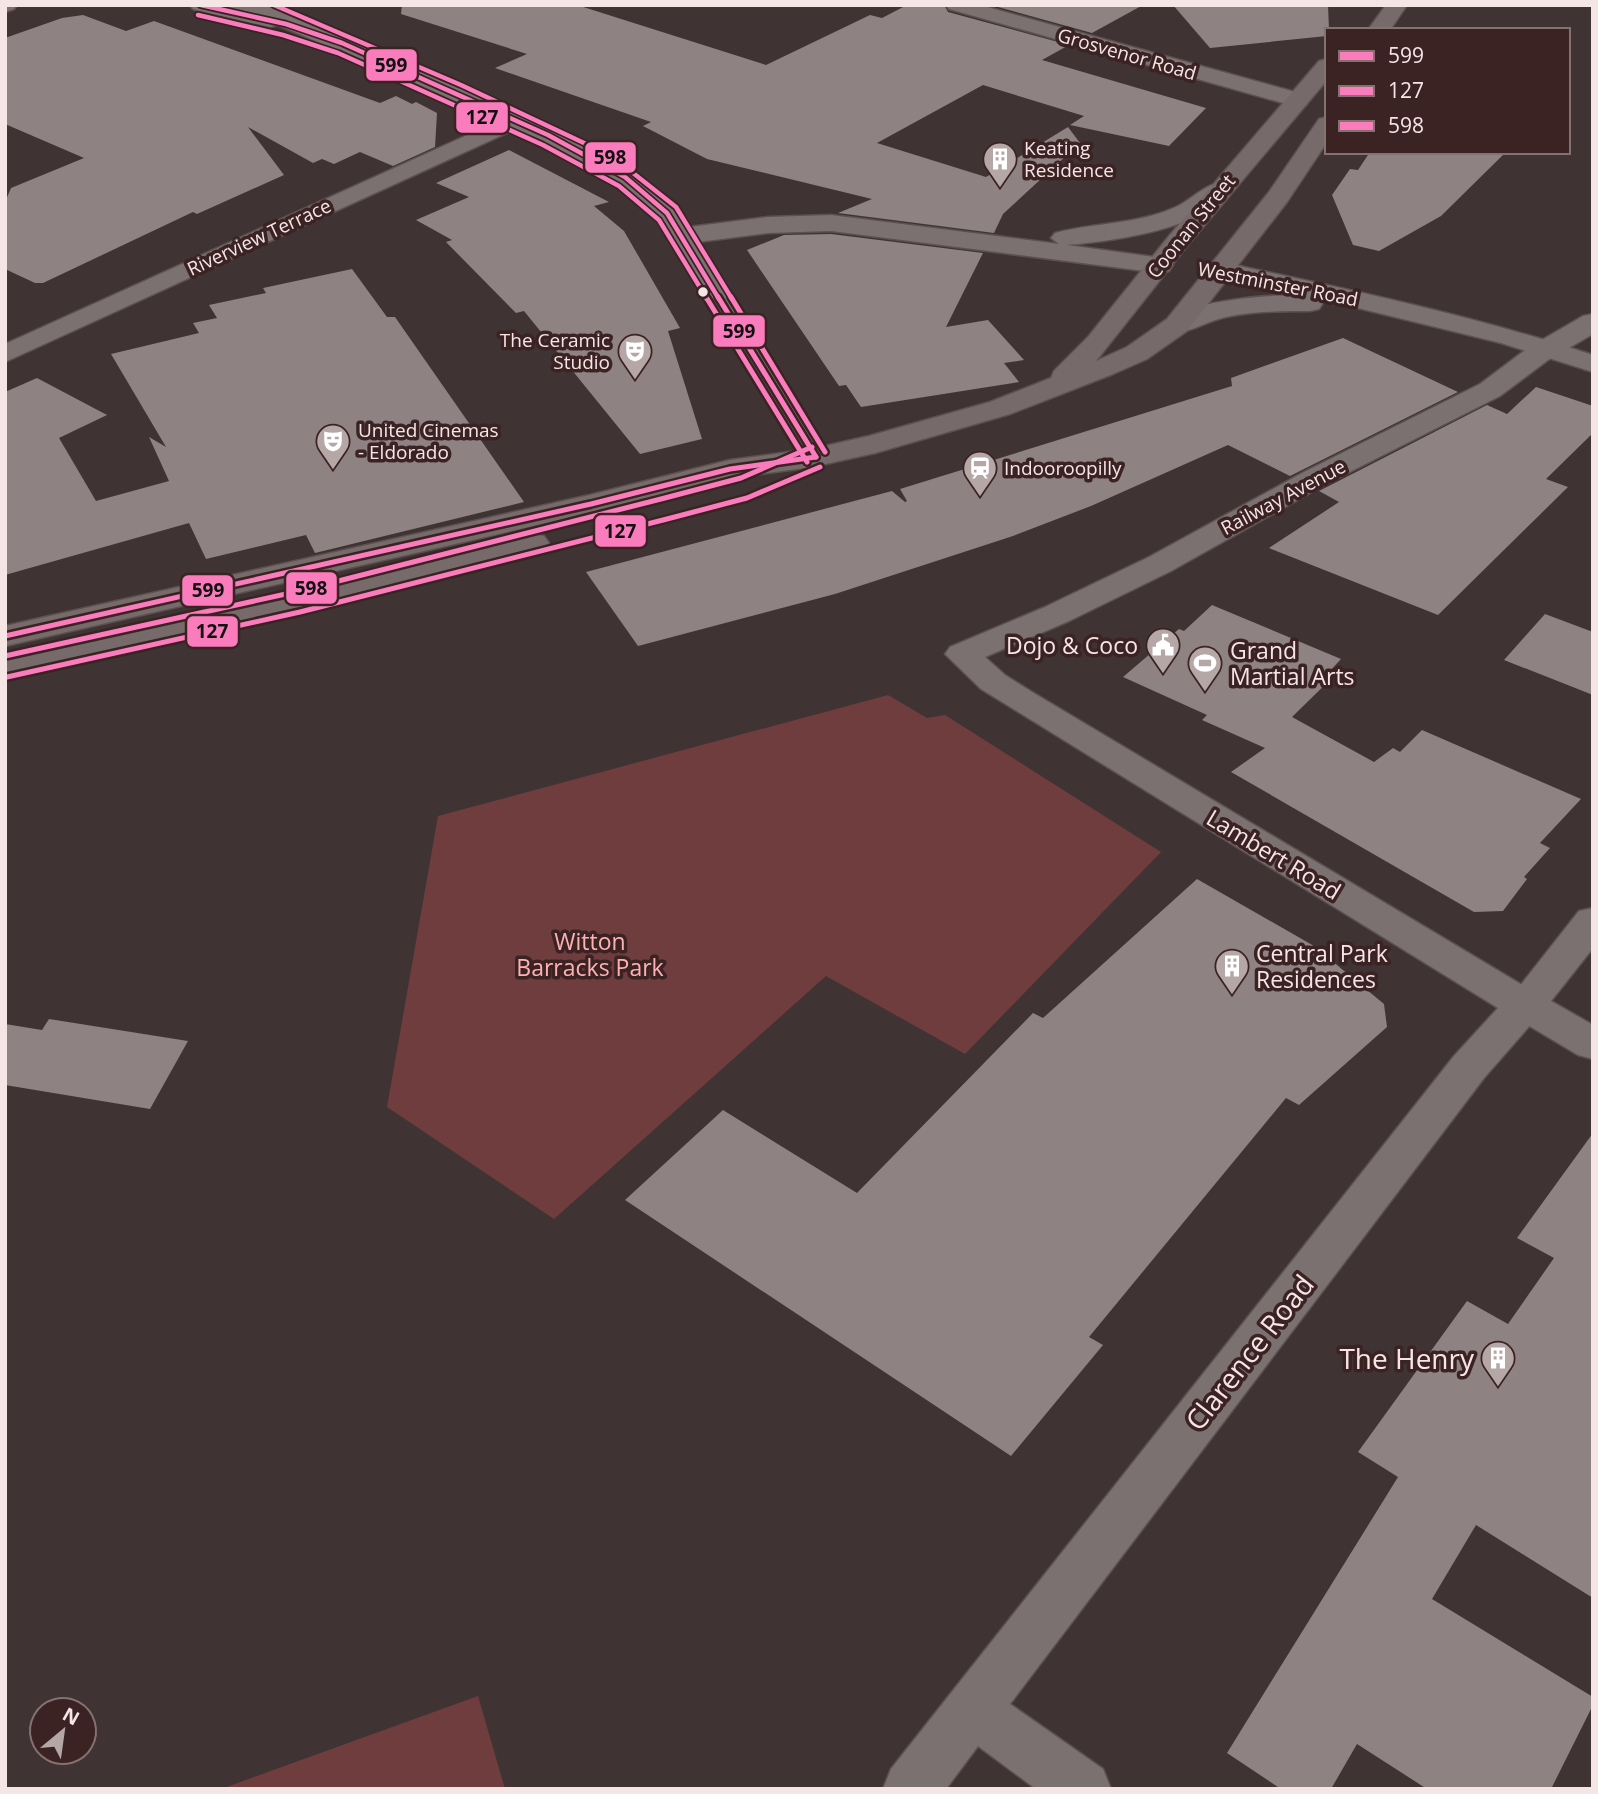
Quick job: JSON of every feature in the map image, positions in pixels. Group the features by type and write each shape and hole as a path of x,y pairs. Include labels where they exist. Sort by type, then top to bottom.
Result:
{"main road":[{"path":"1380,28 1397,5"},
{"name":"Coonan Street","path":"5,636 591,504 730,468 814,457 940,427 1000,408 1137,354 1177,325 1190,267 1222,188 1325,68"},
{"name":"Coonan Street","path":"1055,385 1098,343 1278,197 1325,127"},
{"name":"Coonan Street","path":"5,667 297,602 650,513 744,488 814,457"}],"street":[{"path":"200,5 296,27"},
{"path":"246,5 382,60 622,175 675,225 814,457"},
{"name":"Grosvenor Road","path":"956,5 1298,100"},
{"name":"Riverview Terrace","path":"5,354 514,121"},
{"path":"978,242 1093,236 1133,229 1189,210 1222,188"},
{"name":"Westminster Road","path":"675,225 831,223 1190,267 1338,300"},
{"path":"1177,325 1209,312 1249,305 1338,300 1416,314 1511,337 1593,364"},
{"name":"Railway Avenue","path":"962,654 1057,614 1160,564 1305,483 1490,390 1547,348 1593,322"},
{"name":"Lambert Road","path":"962,654 986,676 1011,693 1593,1044"},
{"name":"Clarence Road","path":"911,1789 1486,1046 1525,1005 1593,921"},
{"path":"974,1710 1083,1789"}],"green space":[{"name":"Witton Barracks Park","path":"888,695 927,718 945,715 1161,852 965,1054 826,976 554,1219 387,1107 438,816"},
{"path":"478,1696 505,1789 221,1789"}],"building":[{"path":"402,5 577,5 766,65 870,15 882,18 907,5 944,5 948,12 1069,45 1042,60 1206,108 1169,146 1070,125 1084,116 983,85 877,143 986,177 1068,127 1080,143 1003,214 994,233 838,213 872,199 707,159 643,126 651,122 495,68 527,54 401,14"},
{"path":"991,5 1143,5 1092,33"},
{"path":"1173,5 1328,5 1329,28 1325,28 1325,36 1210,48"},
{"path":"83,15 126,31 154,21 380,103 396,96 412,104 416,102 437,113 435,147 393,166 360,152 334,164 322,159 313,163 248,127 284,175 197,214 193,212 43,283 35,283 5,269 5,202 11,188 84,158 5,124 5,38 62,18"},
{"path":"509,150 609,202 594,206 624,231 680,328 668,331 702,439 640,454 524,311 516,313 446,242 452,240 416,220 469,197 436,183"},
{"path":"1369,154 1504,154 1441,216 1379,251 1353,245 1332,195 1350,169 1358,170"},
{"path":"831,234 983,253 946,327 988,320 1024,360 1004,363 1019,382 861,407 846,385 839,386 747,250 784,235"},
{"path":"352,269 387,317 395,317 524,502 315,553 306,535 206,559 189,523 5,575 5,392 37,378 107,415 59,438 96,501 169,481 149,437 166,447 111,354 199,333 193,323 217,318 209,305 266,293 263,288"},
{"path":"1343,338 1458,392 1290,476 1228,445 1091,506 1013,536 835,594 638,646 586,572 892,491 905,502 907,501 900,489 1232,386 1231,378"},
{"path":"1536,387 1593,406 1593,433 1546,479 1568,487 1438,615 1269,548 1339,502 1319,491 1487,405 1507,414"},
{"path":"1212,605 1341,659 1330,671 1336,674 1292,717 1374,762 1393,748 1400,752 1422,730 1581,799 1540,843 1550,848 1524,877 1527,879 1503,911 1474,912 1231,772 1265,748 1202,720 1207,715 1123,677 1179,629 1184,631"},
{"path":"1545,614 1593,632 1593,695 1504,660"},
{"path":"1197,879 1314,946 1384,1004 1387,1027 1299,1105 1286,1098 1089,1337 1103,1345 1011,1456 625,1200 723,1110 857,1193 1033,1013 1043,1018"},
{"path":"49,1019 188,1041 150,1109 5,1085 5,1024 42,1030"},
{"path":"1593,1133 1593,1598 1476,1525 1432,1599 1593,1697 1593,1705 1551,1789 1427,1789 1357,1744 1331,1789 1281,1789 1227,1753 1398,1477 1358,1452 1467,1301 1508,1324 1554,1258 1517,1238"}],"transit line":[{"name":"599","path":"201,5 286,24 342,43 548,135 625,177 667,213 816,457"},
{"name":"598","path":"274,5 563,133 623,165 659,191 676,207 825,452"},
{"name":"127","path":"198,15 283,35 338,53 543,145 619,186 659,220 807,462"},
{"name":"598","path":"5,656 295,592 661,499 741,478 812,447"},
{"name":"599","path":"5,636 591,504 730,469 816,457"},
{"name":"127","path":"7,677 300,612 667,519 747,498 820,467"}],"place":[{"name":"Keating Residence","path":"1000,189"},
{"name":"The Ceramic Studio","path":"635,381"},
{"name":"United Cinemas - Eldorado","path":"333,471"},
{"name":"Indooroopilly","path":"980,498"},
{"name":"Dojo & Coco","path":"1163,675"},
{"name":"Grand Martial Arts","path":"1205,693"},
{"name":"Central Park Residences","path":"1232,996"},
{"name":"The Henry","path":"1498,1388"}]}
